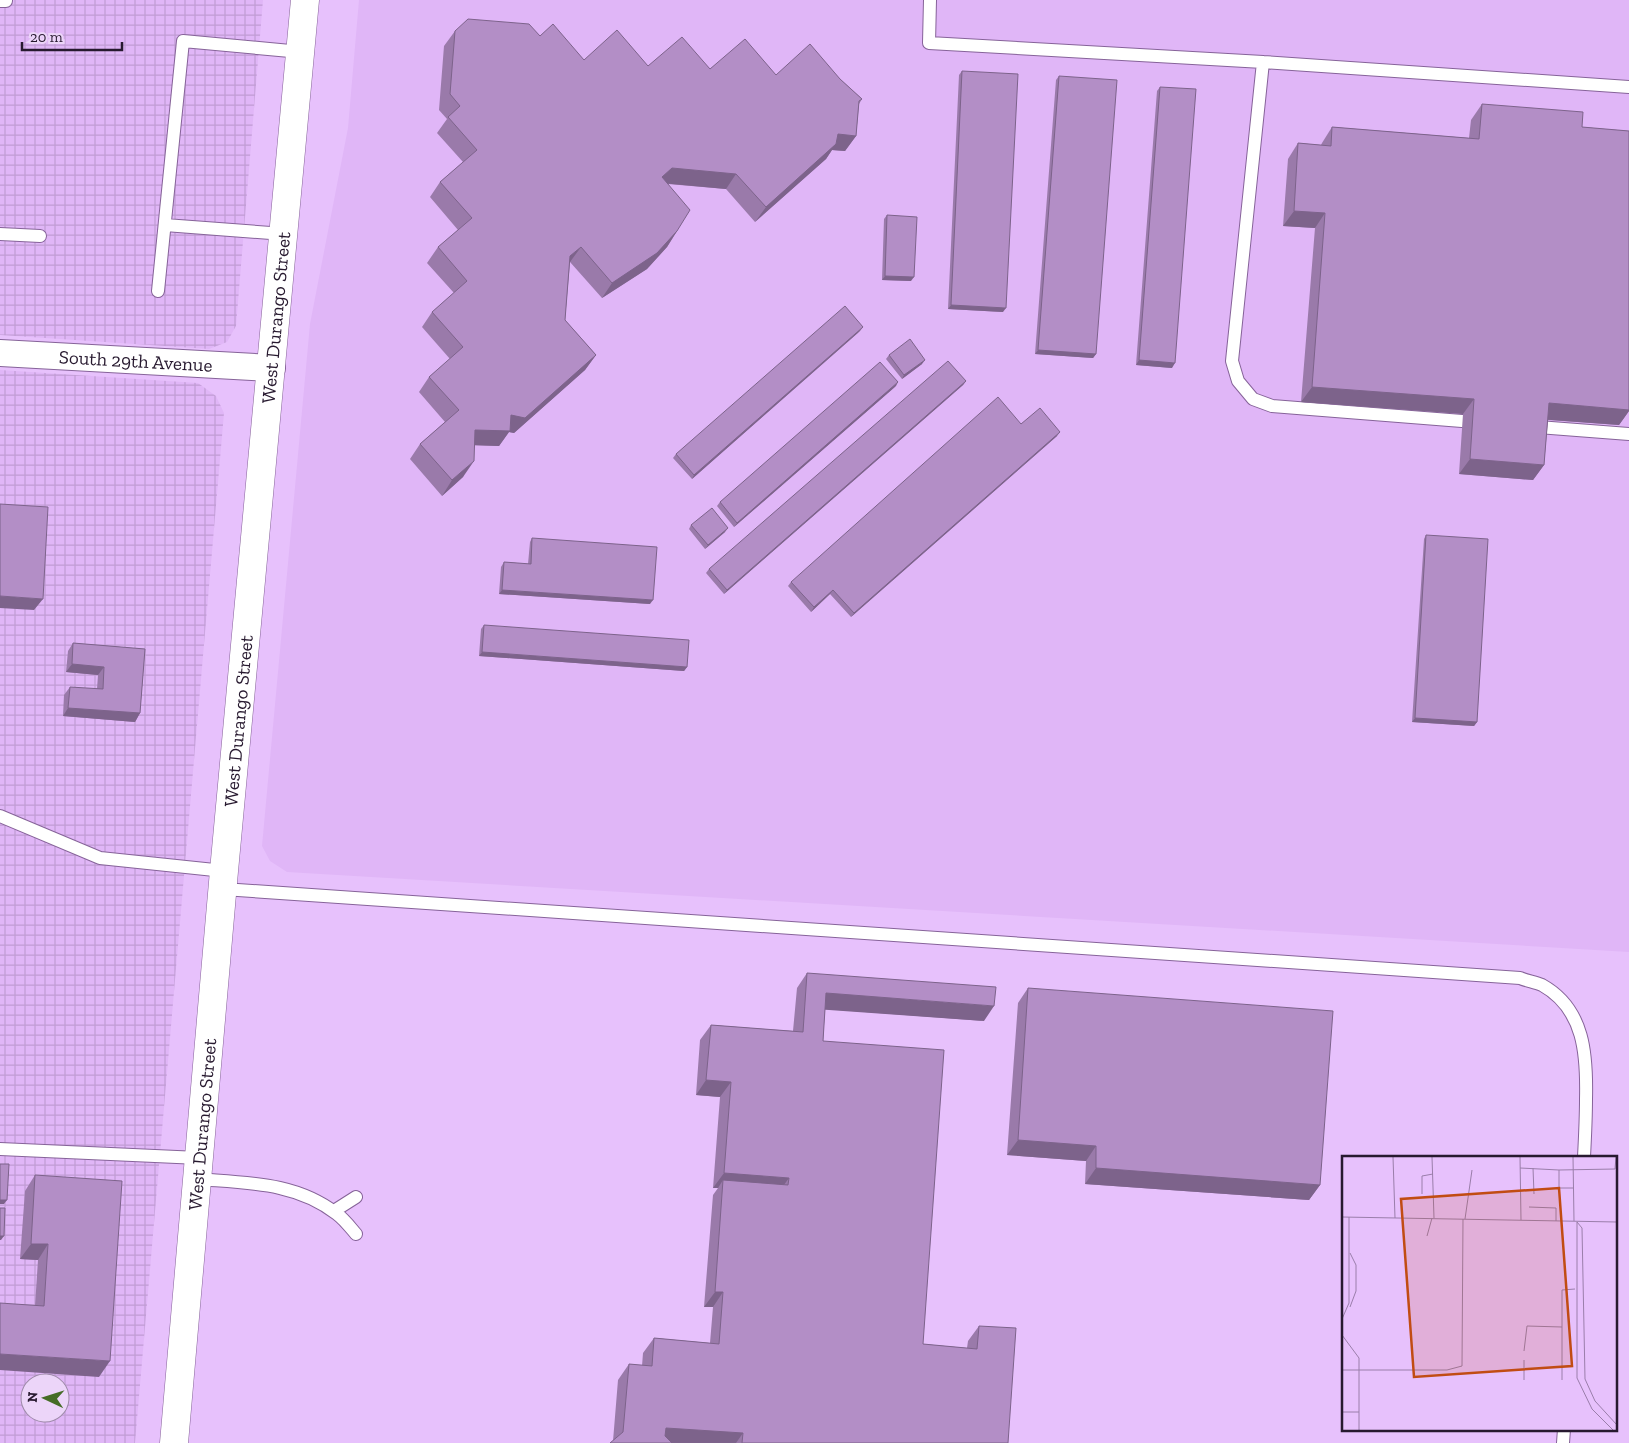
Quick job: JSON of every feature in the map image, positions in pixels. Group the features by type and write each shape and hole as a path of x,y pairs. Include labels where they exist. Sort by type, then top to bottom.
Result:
{"street":[{"name":"West Durango Street","path":"174,1443 223,880 305,0"},
{"name":"South 29th Avenue","path":"0,353 272,368"}],"lane":[{"path":"0,1 6,0"},
{"path":"930,0 929,42 1629,87"},
{"path":"158,291 183,41 301,52"},
{"path":"1263,62 1232,362 1238,382 1252,399 1272,406 1462,421"},
{"path":"165,225 284,234"},
{"path":"0,234 40,236"},
{"path":"1538,427 1629,434"},
{"path":"0,816 100,858 223,880 1520,978 1540,984 1560,998 1573,1017 1582,1037 1587,1068 1584,1156"},
{"path":"0,1149 198,1168 280,1187 300,1192 323,1204 334,1211 356,1234"},
{"path":"334,1211 356,1197"},
{"path":"1563,1443 1564,1430"}],"shaded area":[{"path":"0,0 263,0 236,326 227,342 209,349 0,335"},
{"path":"359,0 1629,0 1629,952 287,872 270,861 262,846 310,324 348,128"},
{"path":"0,370 198,383 216,396 224,413 135,1443 0,1443"}],"building":[{"path":"468,19 529,24 540,36 553,24 584,60 617,30 648,66 682,37 710,69 745,39 776,75 810,44 840,79 862,99 859,101 856,136 838,134 836,144 766,207 736,174 672,168 662,177 690,210 677,231 657,253 612,283 581,247 570,256 565,320 596,355 525,418 511,415 510,431 475,430 474,461 452,480 420,444 459,410 429,377 463,347 432,312 467,281 438,247 472,218 440,182 477,150 448,117 460,106 450,94 455,31"},
{"path":"962,71 1018,74 1006,308 951,305"},
{"path":"1059,76 1117,80 1096,354 1038,350"},
{"path":"1160,87 1196,89 1175,363 1139,360"},
{"path":"1482,104 1583,112 1582,127 1629,131 1629,410 1549,403 1544,465 1470,459 1474,399 1312,387 1325,213 1294,211 1298,143 1331,146 1332,127 1479,139"},
{"path":"887,215 917,217 914,277 885,276"},
{"path":"845,306 863,327 694,475 676,454"},
{"path":"910,339 925,360 904,375 889,355"},
{"path":"948,361 966,381 727,590 709,569"},
{"path":"880,362 898,382 737,523 720,502"},
{"path":"998,397 1021,424 1040,408 1060,432 854,613 833,590 814,607 791,582"},
{"path":"0,504 48,507 43,599 0,596"},
{"path":"712,508 728,528 708,545 691,525"},
{"path":"1426,535 1488,539 1477,722 1415,718"},
{"path":"532,538 657,547 653,600 502,590 504,562 531,564"},
{"path":"484,625 689,640 687,667 482,652"},
{"path":"73,643 145,649 140,713 68,708 70,687 103,689 104,667 72,664"},
{"path":"807,973 996,987 994,1006 826,993 823,1041 944,1050 923,1344 977,1349 979,1326 1016,1328 1008,1443 742,1443 743,1433 666,1428 665,1436 672,1443 610,1443 623,1432 629,1364 652,1366 654,1338 719,1344 723,1292 715,1292 723,1180 788,1185 789,1178 724,1173 731,1082 706,1080 711,1025 803,1032"},
{"path":"1028,988 1333,1011 1320,1185 1096,1168 1096,1146 1018,1140"},
{"path":"0,1164 9,1164 7,1200 0,1200"},
{"path":"35,1175 122,1181 110,1361 0,1354 0,1303 44,1306 48,1244 31,1244"},
{"path":"0,1208 5,1208 4,1236 0,1236"}]}
